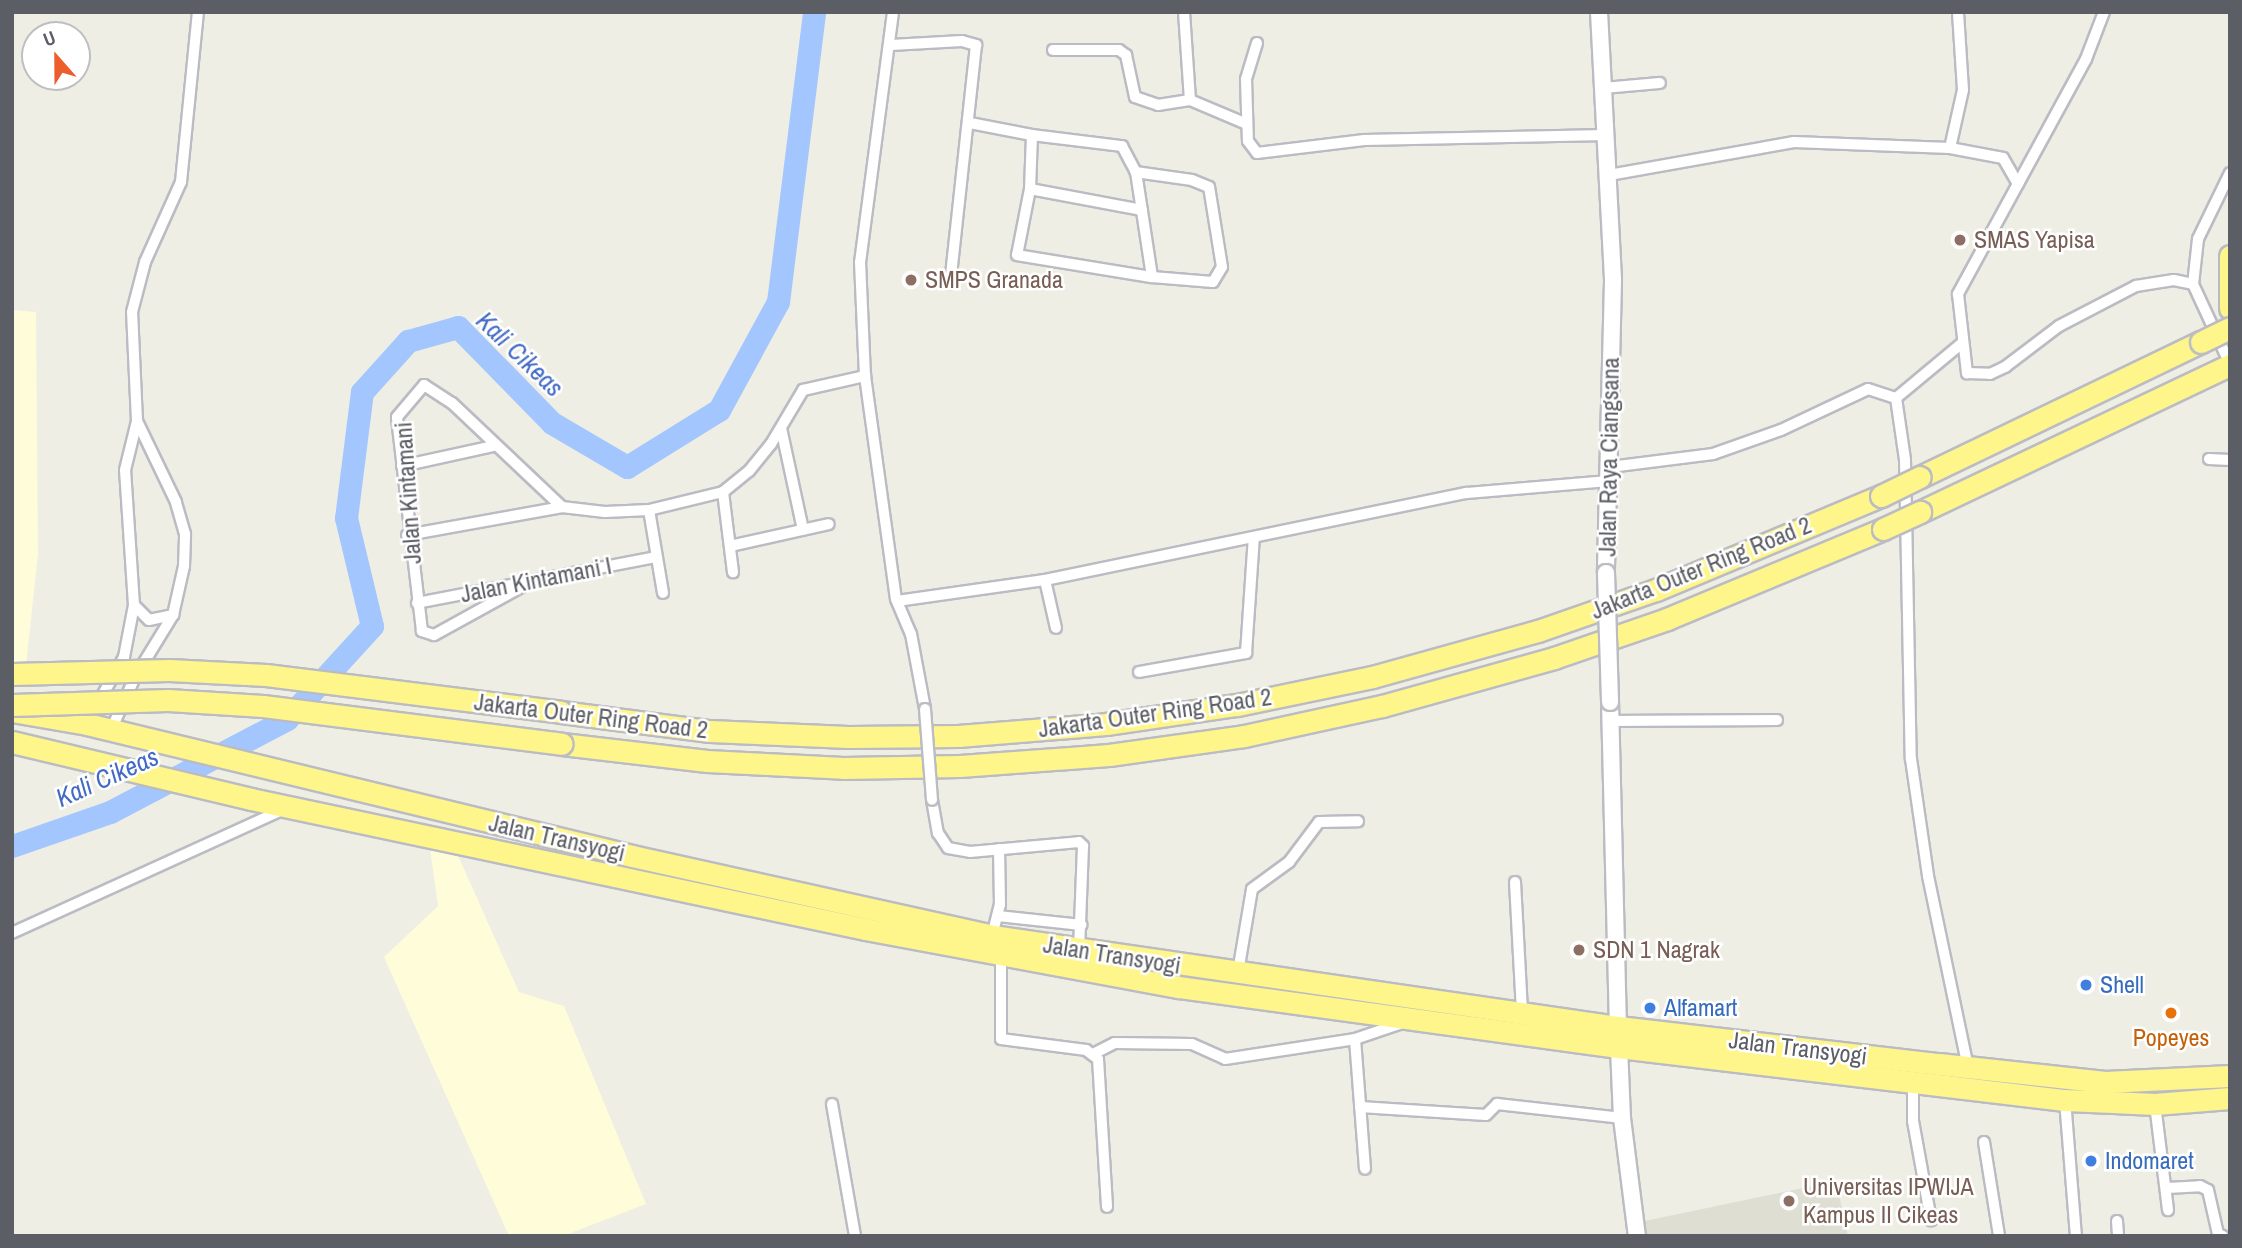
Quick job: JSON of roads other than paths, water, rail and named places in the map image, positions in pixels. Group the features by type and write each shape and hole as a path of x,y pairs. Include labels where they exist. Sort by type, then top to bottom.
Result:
{"highway":[{"path":"2230,256 2230,308"},
{"name":"Jakarta Outer Ring Road 2","path":"12,674 169,670 266,676 710,731 848,737 958,736 1107,724 1237,705 1372,677 1538,631 1656,590 1881,496 2230,328"},
{"name":"Jakarta Outer Ring Road 2","path":"12,705 168,700 263,706 707,761 843,768 960,766 1109,755 1244,736 1382,706 1555,658 1667,619 1884,529 2224,368"},
{"name":"Jalan Transyogi","path":"12,711 87,724 289,774 995,926 1079,950 1522,1012 1619,1037 1913,1083 2065,1100 2155,1104 2230,1098"},
{"name":"Jalan Transyogi","path":"12,742 251,799 1001,957 1179,987 1414,1019 1968,1067 2105,1082 2230,1076"},
{"path":"1179,987 1181,966"}],"main road":[{"name":"Jalan Raya Ciangsana","path":"1599,12 1613,281 1606,573 1619,1037 1622,1118 1637,1236"}],"street":[{"path":"87,724 124,657 134,605 125,470 137,421 132,312 145,262 181,183 198,12"},
{"path":"892,12 891,45 860,262 865,376 897,601 911,634 925,709 932,800 938,833 948,848 970,852 1079,842 1083,846 1079,950"},
{"path":"1184,12 1190,100"},
{"path":"1950,148 1963,90 1958,12"},
{"path":"2104,12 2086,60 1958,294 1961,344 1968,373 1990,374 2059,327 2136,286 2174,279 2193,284"},
{"path":"891,45 962,41 976,45 970,123 950,284"},
{"path":"1257,43 1246,79 1250,148 1257,153 1388,139 1606,135"},
{"path":"1052,50 1119,50 1126,55 1135,97 1158,105 1190,100 1247,124"},
{"path":"1604,88 1660,83"},
{"path":"970,123 1032,135 1122,146 1136,172 1152,277"},
{"path":"1032,135 1030,189 1017,255 1152,277 1213,282 1221,276 1212,193 1192,180 1136,172"},
{"path":"1609,175 1794,142 1950,148 2003,158 2018,184"},
{"path":"2224,368 2193,284 2198,239 2230,173"},
{"path":"1030,189 1142,210"},
{"path":"1896,398 1961,344"},
{"path":"408,535 562,507 649,510 723,492 749,471 781,428 803,390 865,376"},
{"name":"Jalan Kintamani","path":"531,581 434,635 422,631 408,535 397,417 424,385 452,403 493,446 562,507"},
{"path":"897,601 1045,580 1466,493 1610,474 1713,454 1781,430 1868,389 1896,398"},
{"path":"1896,398 1905,460 1911,759 1928,876 1968,1067"},
{"path":"120,732 135,677 173,615 181,590 185,534 176,502 137,421"},
{"path":"781,428 803,530"},
{"path":"402,466 493,446"},
{"path":"2209,460 2230,460"},
{"path":"723,492 733,572"},
{"path":"649,510 663,593"},
{"path":"730,546 829,524"},
{"path":"1139,672 1246,653 1254,537"},
{"name":"Jalan Kintamani I","path":"417,603 656,557"},
{"path":"1045,580 1056,628"},
{"path":"134,605 149,620 173,615"},
{"path":"1610,721 1777,720"},
{"path":"12,933 81,904 289,807"},
{"path":"1238,972 1252,888 1289,862 1319,822 1357,821"},
{"path":"999,849 995,926 1082,925"},
{"path":"1515,882 1522,1012"},
{"path":"1001,957 1001,1039 1095,1053 1115,1043 1192,1044 1225,1059 1355,1039 1414,1019"},
{"path":"1355,1039 1365,1169"},
{"path":"1095,1053 1107,1206"},
{"path":"1913,1083 1913,1121 1931,1220"},
{"path":"2065,1100 2076,1236"},
{"path":"832,1104 855,1236"},
{"path":"1360,1107 1486,1115 1497,1104 1622,1118"},
{"path":"2155,1104 2168,1210"},
{"path":"1984,1142 1999,1236"},
{"path":"2167,1188 2208,1191 2217,1234 2223,1236"},
{"path":"2117,1221 2118,1236"}],"waterway":[{"name":"Kali Cikeas","path":"12,846 110,812 287,719 372,626 346,518 362,392 408,341 458,327 552,423 627,467 719,410 778,302 814,12"}],"place":[{"name":"SMAS Yapisa","path":"1960,240"},
{"name":"SMPS Granada","path":"911,280"},
{"name":"SDN 1 Nagrak","path":"1579,950"},
{"name":"Shell","path":"2086,985"},
{"name":"Alfamart","path":"1650,1008"},
{"name":"Popeyes","path":"2171,1013"},
{"name":"Indomaret","path":"2091,1161"},
{"name":"Universitas IPWIJA Kampus II Cikeas","path":"1789,1201"}]}
